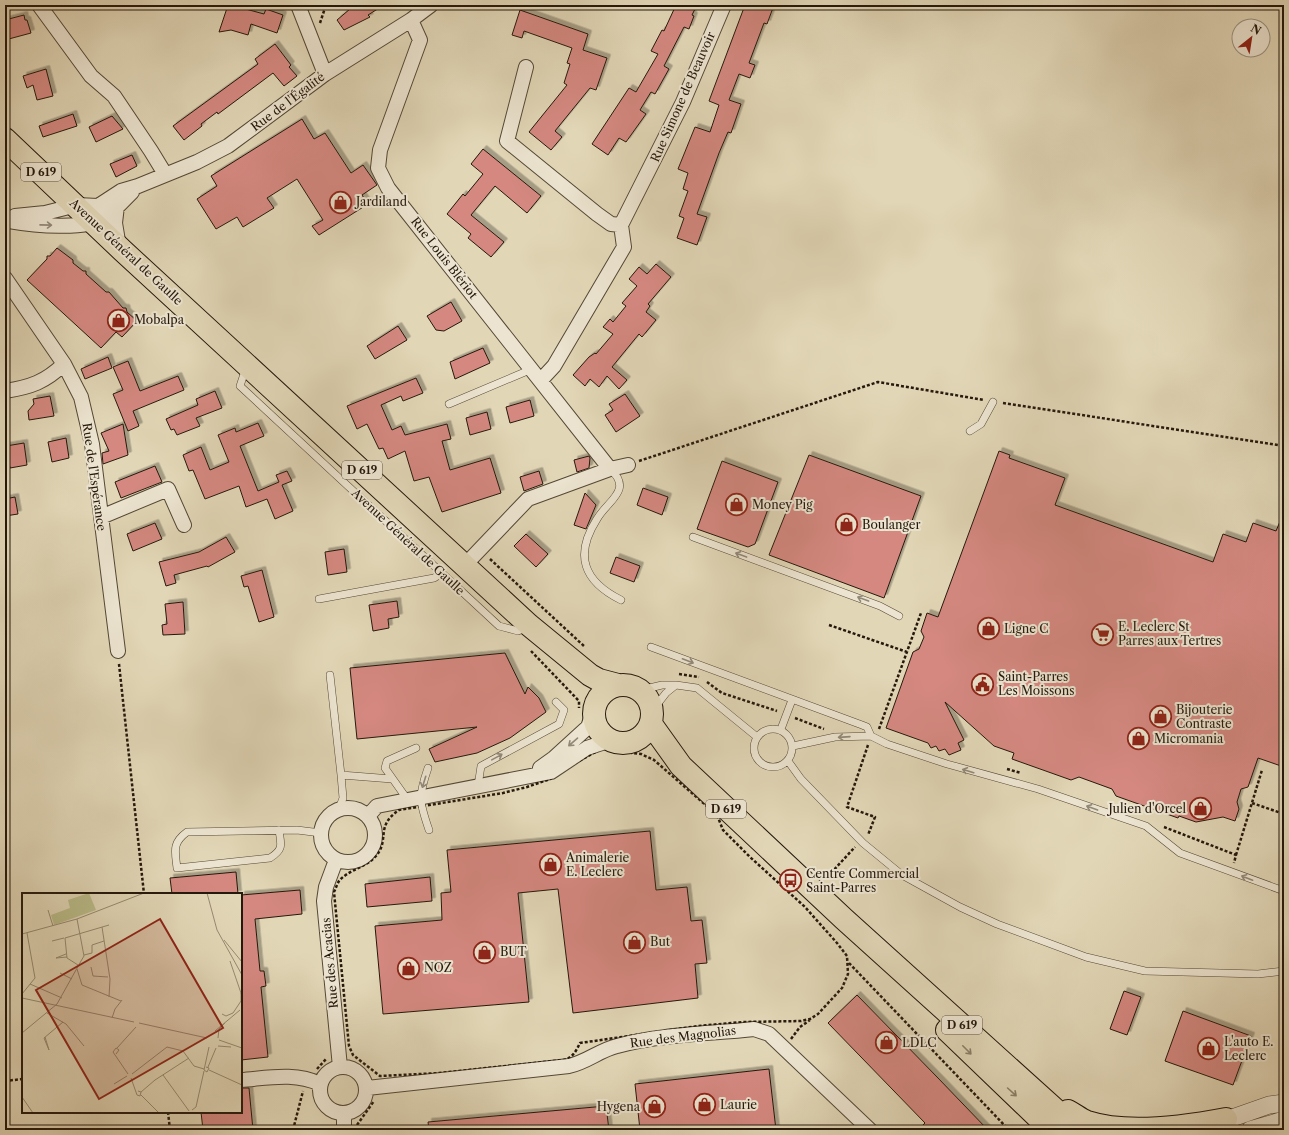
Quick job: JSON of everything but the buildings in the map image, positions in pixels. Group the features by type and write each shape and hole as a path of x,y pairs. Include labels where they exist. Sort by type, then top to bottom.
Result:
{"main road":[{"name":"Avenue Général de Gaulle","path":"5,139 77,205 119,247 464,566 519,627 572,671 595,708"},
{"name":"Avenue Général de Gaulle","path":"519,627 590,675 599,680 618,685"},
{"path":"618,685 630,685 641,690 649,700 652,718 645,734 635,741 623,743 611,740 601,733 595,722 595,708 598,699 606,690 618,685"},
{"name":"D 619","path":"652,718 681,766"},
{"name":"D 619","path":"635,741 681,766 844,920 1070,1123 1080,1130"},
{"name":"D 619","path":"844,920 942,1025 1051,1130"},
{"path":"990,1050 1019,1066 1064,1108 1085,1122 1103,1127 1125,1129 1176,1129 1226,1119"}],"street":[{"path":"38,5 91,76 114,96 165,174"},
{"path":"298,5 325,74"},
{"name":"Rue de l'Égalité","path":"6,221 15,216 45,213 77,205 98,206 122,191 197,162 228,146 325,74 411,20 431,5"},
{"name":"Rue Simone de Beauvoir","path":"621,225 641,188 683,102 724,5"},
{"name":"Rue Louis Blériot","path":"411,20 420,40 380,150 378,168 388,188 610,469"},
{"path":"526,67 507,141 597,214 611,224 621,225 624,247 554,366 541,380"},
{"name":"Rue de l'Égalité","path":"95,223 106,217 138,186"},
{"path":"117,206 115,223 119,247"},
{"path":"6,221 35,225 60,226 95,223"},
{"name":"Rue de l'Espérance","path":"5,278 64,364 81,398 92,444 118,651"},
{"path":"5,391 26,388 49,378 64,364"},
{"path":"464,566 528,499 610,469 628,465"},
{"path":"100,517 168,489 184,525"},
{"path":"585,746 588,727 595,708"},
{"path":"368,816 376,806 416,800 551,772 585,746 611,740"},
{"path":"350,808 360,811 368,816 374,826 376,834 375,842 368,855 358,861 350,863 336,860 327,853 321,841 321,833 324,822 333,812 339,809 350,808"},
{"name":"Rue des Acacias","path":"336,860 326,887 324,901 340,1067"},
{"name":"Rue des Magnolias","path":"367,1088 380,1081 569,1066 580,1064 608,1049 623,1044 754,1029 769,1034 870,1130"},
{"path":"340,1067 350,1068 360,1073 367,1088 366,1098 361,1106 344,1114 328,1108 320,1093 320,1084 327,1073 340,1067"},
{"path":"242,1080 296,1077 308,1079 320,1084"},
{"path":"1202,1130 1226,1119 1269,1105 1284,1103"},
{"path":"344,1114 349,1129"},
{"path":"1250,1130 1284,1120"}],"lane":[{"name":"Avenue Général de Gaulle","path":"247,364 240,386 499,626 519,627"},
{"path":"449,404 532,369"},
{"path":"970,431 981,424 993,402"},
{"path":"610,469 617,475 620,485 618,494 597,518 585,544 583,558 588,574 605,592 621,600"},
{"path":"694,537 880,606 899,616"},
{"path":"319,600 434,578 442,573"},
{"path":"651,647 867,727 872,736"},
{"path":"330,675 341,775 342,798 339,809"},
{"path":"641,690 662,685 697,688 757,737"},
{"path":"652,718 666,693 676,685"},
{"path":"781,729 792,700"},
{"path":"478,786 481,766 559,724 564,710 556,702"},
{"path":"768,729 781,729 787,734 793,746 788,761 780,766 773,767 762,764 754,753 754,746 757,737 768,729"},
{"path":"793,746 835,737 872,736 947,764 1038,788 1146,826 1180,853 1284,891"},
{"path":"416,748 387,760 385,768 392,778 416,800 430,830"},
{"path":"788,761 801,778 863,843 902,875 960,907 997,924 1086,957 1145,971 1258,974 1284,971"},
{"path":"416,800 428,768"},
{"path":"341,775 392,778"},
{"path":"279,830 281,847 278,853 270,858 177,868 176,845 179,838 187,832 279,830 297,830 321,833"}],"path":[{"path":"628,465 878,382 993,402 1284,446"},
{"path":"486,562 491,558 590,651"},
{"path":"831,874 856,846 858,848 863,843 868,836 875,817 847,807 869,742 872,736 879,729 921,613"},
{"path":"829,625 907,652"},
{"path":"519,627 579,701 585,746"},
{"path":"118,651 121,700 144,893"},
{"path":"673,674 685,674 698,677 722,693 787,715 828,731"},
{"path":"867,729 879,729"},
{"path":"349,1129 374,1100 383,1094 380,1081 353,1055 349,1046 334,892 340,880 375,857 383,844 383,831 385,825 392,815 416,800 503,793 550,780 585,746 605,747 616,751 641,754 654,760 717,815 723,830 750,857 805,907 847,956 848,974 842,988 818,1014 794,1033 789,1041"},
{"path":"1236,855 1262,770"},
{"path":"1252,803 1284,814"},
{"path":"848,962 1009,1130"},
{"path":"380,1081 568,1059 576,1053 580,1043 698,1026 743,1022 801,1021 810,1019"},
{"path":"5,1081 22,1079"},
{"path":"168,1113 170,1130"}],"place":[{"name":"Jardiland","path":"341,202"},
{"name":"Mobalpa","path":"119,320"},
{"name":"Money Pig","path":"737,505"},
{"name":"Boulanger","path":"846,525"},
{"name":"Ligne C","path":"989,629"},
{"name":"E. Leclerc St Parres aux Tertres","path":"1103,634"},
{"name":"Saint-Parres Les Moissons","path":"982,684"},
{"name":"Bijouterie Contraste","path":"1161,717"},
{"name":"Micromania","path":"1138,739"},
{"name":"Julien d'Orcel","path":"1201,809"},
{"name":"Animalerie E. Leclerc","path":"551,865"},
{"name":"Centre Commercial Saint-Parres","path":"790,881"},
{"name":"But","path":"635,942"},
{"name":"BUT","path":"485,952"},
{"name":"NOZ","path":"408,968"},
{"name":"LDLC","path":"887,1043"},
{"name":"L'auto E. Leclerc","path":"1208,1049"},
{"name":"Laurie","path":"705,1105"},
{"name":"Hygena","path":"655,1107"}]}
